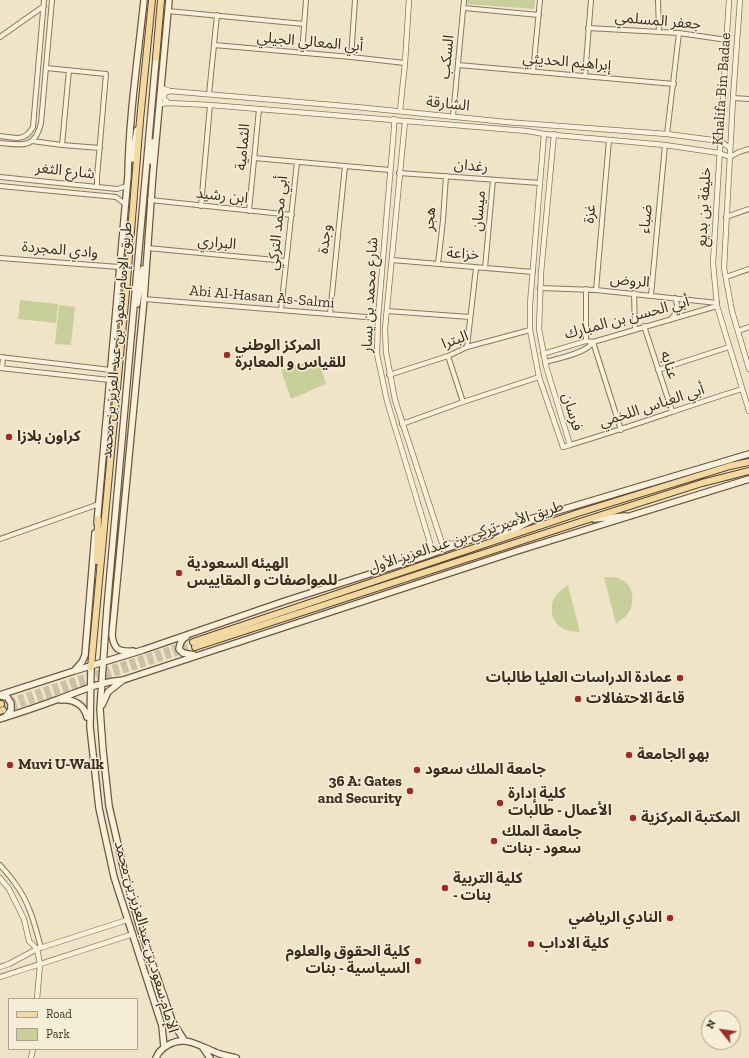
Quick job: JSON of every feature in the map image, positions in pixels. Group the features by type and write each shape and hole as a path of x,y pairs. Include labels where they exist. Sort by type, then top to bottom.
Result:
{"main road":[{"path":"97,593 98,504 128,175 128,158 135,77 144,0"},
{"name":"طريق الإمام سعود بن عبد العزيز بن محمد","path":"91,667 152,0"},
{"name":"طريق الإمام سعود بن عبد العزيز بن محمد","path":"102,683 105,623 161,0"},
{"path":"143,650 123,652 113,644 112,636 144,299 150,200 169,0"},
{"path":"128,175 140,120"},
{"path":"150,124 152,134 151,158 153,173"},
{"path":"131,332 147,248"},
{"path":"0,695 74,671 102,664 194,632 423,557 539,516 749,454"},
{"name":"طريق الأمير تركي بن عبدالعزيز الأول","path":"749,462 730,466 490,542 194,644 702,483 749,471"},
{"path":"0,719 56,700 90,686 123,680 517,551 749,478"},
{"path":"490,542 523,526 539,516"},
{"path":"586,520 630,516"},
{"path":"74,671 82,662 85,650 94,543 98,519"},
{"path":"105,623 118,584"},
{"path":"194,632 182,639 179,649 183,653 198,656"},
{"name":"الإمام سعود بن عبدالعزيز بن محمد","path":"91,667 90,727 99,808 114,877 162,1026 164,1047"},
{"path":"100,709 108,692 123,680"},
{"name":"الإمام سعود بن عبدالعزيز بن محمد","path":"102,683 100,709 109,806 125,875 140,928 172,1021 184,1040"},
{"path":"0,695 7,697 10,700 12,707 10,713 0,719"},
{"path":"56,700 67,699 78,704 86,712 90,727"},
{"path":"92,753 103,751"},
{"path":"156,1058 164,1047 184,1040 193,1042 216,1053 236,1058"},
{"path":"199,1045 205,1050 210,1058"}],"street":[{"path":"0,136 22,138 29,134 33,127 44,0"},
{"path":"0,143 23,145 32,141 38,134 41,123 52,0"},
{"path":"302,53 306,0"},
{"path":"351,56 356,0"},
{"path":"400,111 409,0"},
{"name":"السكب","path":"453,116 464,0"},
{"path":"533,72 540,0"},
{"path":"585,76 591,0"},
{"path":"658,0 659,32"},
{"name":"خليفة بن بديع","path":"729,0 713,263 717,304 749,411"},
{"name":"Khalifa Bin Badae","path":"740,0 724,268 738,331 749,369"},
{"path":"0,37 44,6"},
{"path":"464,8 539,14"},
{"path":"168,11 304,24"},
{"path":"209,94 217,16"},
{"name":"جعفر المسلمي","path":"588,28 679,33 727,40"},
{"path":"667,134 679,33"},
{"name":"أبي المعالي الجيلي","path":"214,45 351,56 405,63"},
{"name":"إبراهيم الحديثي","path":"458,65 674,84"},
{"path":"46,68 106,74 100,148 93,195"},
{"path":"62,145 69,70"},
{"name":"الشارقة","path":"161,88 170,91 400,111 506,122 667,134 720,141 730,148"},
{"path":"169,103 164,99 164,96 165,93 170,91"},
{"path":"733,98 749,98"},
{"name":"الشارقة","path":"160,104 210,105 505,129 665,145 719,153 730,157"},
{"path":"201,206 210,105"},
{"path":"355,117 356,107"},
{"name":"الثمامية","path":"249,211 259,109"},
{"name":"شارع محمد بن يسار","path":"394,119 378,318 377,354 387,401 431,548 423,557"},
{"name":"شارع محمد بن يسار","path":"405,121 385,337 389,375 402,424 442,543 459,544"},
{"path":"505,129 506,122"},
{"path":"394,128 398,127 404,131"},
{"name":"فرسان","path":"544,134 530,304 530,330 539,377 563,447 570,445 544,358 539,329 540,288 554,134"},
{"name":"غزة","path":"596,290 609,140"},
{"path":"32,141 100,148"},
{"name":"ضباء","path":"651,295 665,145"},
{"path":"730,148 739,152"},
{"path":"730,157 749,149"},
{"path":"254,158 390,170"},
{"name":"أبي محمد التركي","path":"281,310 297,162"},
{"name":"وجدة","path":"330,314 345,166"},
{"name":"رغدان","path":"399,173 540,183"},
{"name":"هجر","path":"438,264 446,176"},
{"name":"شارع الثغر","path":"0,177 117,189 127,186"},
{"name":"ميسان","path":"485,268 494,180"},
{"name":"شارع الثغر","path":"0,186 116,197 125,204"},
{"name":"ابن رشيد","path":"150,200 292,215"},
{"path":"726,217 749,209"},
{"name":"البراري","path":"147,248 286,261"},
{"name":"وادي المجردة","path":"0,258 119,267"},
{"name":"خزاعة","path":"392,260 533,272"},
{"path":"467,347 476,268"},
{"path":"726,277 749,269"},
{"name":"الروض","path":"540,288 586,289 634,293 717,304"},
{"path":"586,289 586,341"},
{"path":"634,293 635,329"},
{"path":"672,319 676,312 677,303 675,298"},
{"name":"Abi Al-Hasan As-Salmi","path":"144,299 378,318"},
{"name":"أبي الحسن بن المبارك","path":"544,358 586,341 593,342 717,304"},
{"path":"387,311 470,317"},
{"name":"عنابه","path":"644,326 672,411"},
{"path":"738,331 749,327"},
{"name":"البترا","path":"389,375 448,356 467,347 530,330"},
{"path":"536,359 585,350 592,345 593,342"},
{"path":"593,342 621,430"},
{"path":"658,370 729,347"},
{"path":"448,356 463,402"},
{"path":"110,380 94,377 1,368 2,357 111,370"},
{"path":"94,377 95,368"},
{"path":"402,424 539,377"},
{"name":"أبي العباس اللخمي","path":"570,445 621,430 672,411 742,389"},
{"path":"0,539 98,504"},
{"path":"426,530 431,535 436,534 436,525"},
{"path":"0,865 15,882 24,897 35,925 41,948 37,949"},
{"path":"0,878 9,889 24,919 29,941 37,949 40,964 37,998"},
{"path":"0,967 9,964 37,949 127,920"},
{"path":"0,977 133,934"}],"green space":[{"path":"467,0 535,0 534,9 467,4"},
{"path":"20,300 58,304 56,323 18,319"},
{"path":"59,305 75,307 71,345 55,344"},
{"path":"318,358 326,384 291,399 281,370"},
{"path":"604,577 614,577 620,579 629,586 631,590 632,601 629,611 626,616 616,624"},
{"path":"568,585 580,632 564,629 554,620 552,607 554,598"}],"tunnel":[{"path":"1,704 193,642"},
{"path":"3,710 195,647"}],"place":[{"name":"المركز الوطني للقياس و المعابرة","path":"227,355"},
{"name":"كراون بلازا","path":"9,437"},
{"name":"الهيئه السعودية للمواصفات و المقاييس","path":"179,573"},
{"name":"عمادة الدراسات العليا طالبات","path":"680,678"},
{"name":"قاعة الاحتفالات","path":"578,699"},
{"name":"بهو الجامعة","path":"629,755"},
{"name":"Muvi U-Walk","path":"10,765"},
{"name":"جامعة الملك سعود","path":"417,770"},
{"name":"36 A: Gates and Security","path":"410,791"},
{"name":"كلية إدارة الأعمال - طالبات","path":"500,803"},
{"name":"المكتبة المركزية","path":"633,818"},
{"name":"جامعة الملك سعود - بنات","path":"494,841"},
{"name":"كلية التربية - بنات","path":"445,888"},
{"name":"النادي الرياضي","path":"670,918"},
{"name":"كلية الاداب","path":"531,944"},
{"name":"كلية الحقوق والعلوم السياسية - بنات","path":"418,961"}]}
